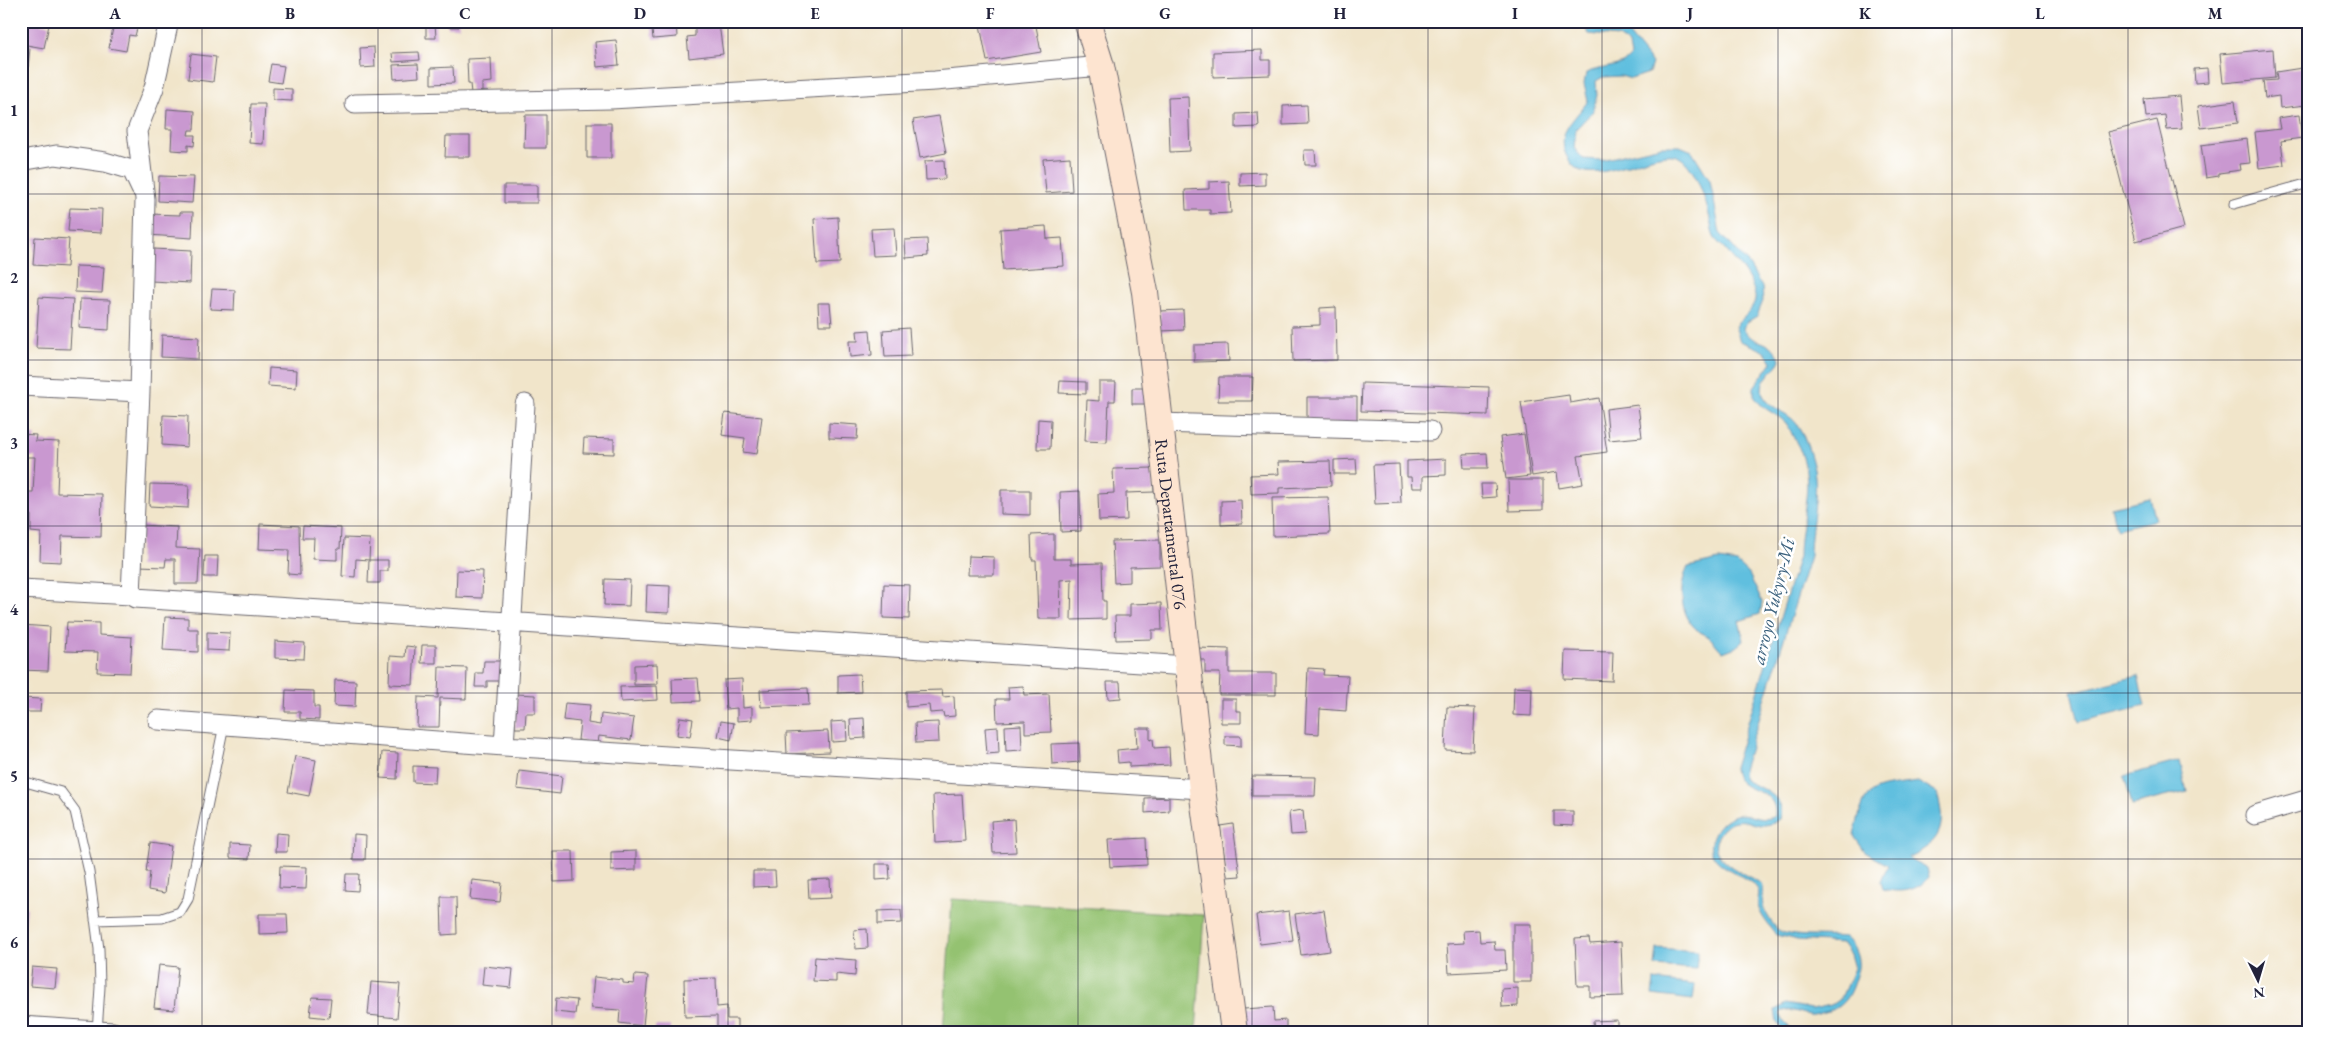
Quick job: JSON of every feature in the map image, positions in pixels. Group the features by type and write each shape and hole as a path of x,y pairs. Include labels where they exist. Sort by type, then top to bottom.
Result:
{"main road":[{"name":"Ruta Departamental 076","path":"1087,21 1101,66 1145,292 1187,666 1234,1032"}],"street":[{"path":"131,595 140,392 145,199 137,131 154,88 169,21"},
{"path":"355,104 611,100 935,81 1101,66"},
{"path":"21,161 56,155 105,162 132,170 145,199"},
{"path":"21,386 140,392"},
{"path":"504,746 525,404"},
{"path":"1159,423 1430,431"},
{"path":"21,589 1187,666"},
{"path":"158,720 504,746 1202,789"},
{"path":"2255,815 2309,799"},
{"path":"21,1026 102,1031"}],"lane":[{"path":"2234,204 2309,183"},
{"path":"95,920 162,918 180,912 188,899 224,725"},
{"path":"21,783 29,783 61,792 75,811 89,872 99,949 102,1031"}],"green space":[{"path":"952,899 1204,915 1196,1032 943,1032"}],"water":[{"path":"1584,21 1595,21 1596,26 1625,30 1652,63 1649,73 1631,79 1621,76 1603,77 1596,81 1597,95 1593,111 1576,129 1574,148 1583,159 1602,160 1661,146 1680,146 1692,151 1710,180 1720,233 1747,262 1762,287 1763,301 1757,316 1747,322 1743,328 1751,337 1773,348 1780,360 1764,381 1763,395 1770,404 1792,419 1799,427 1812,461 1815,496 1810,556 1742,773 1744,780 1776,798 1780,804 1780,819 1766,825 1747,821 1733,822 1724,828 1716,844 1721,858 1728,865 1762,884 1764,909 1777,929 1790,934 1845,937 1852,944 1856,953 1858,968 1855,979 1847,998 1838,1006 1832,1010 1813,1015 1782,1011 1780,1014 1784,1022 1794,1032 1785,1032 1777,1023 1775,1010 1786,1004 1812,1009 1831,1005 1841,998 1854,968 1850,954 1842,943 1797,940 1776,935 1759,909 1759,892 1756,887 1717,861 1712,854 1711,846 1713,836 1718,827 1731,817 1742,814 1762,819 1775,816 1774,806 1770,799 1742,783 1736,777 1734,768 1799,556 1806,498 1806,469 1802,455 1787,425 1782,419 1761,405 1754,396 1754,387 1772,362 1763,351 1740,341 1735,326 1754,304 1755,296 1751,282 1743,270 1714,237 1702,191 1689,166 1677,156 1666,155 1604,171 1590,172 1578,169 1566,154 1563,142 1564,135 1571,122 1588,101 1584,84 1586,73 1622,63 1631,56 1629,45 1618,37 1589,34 1583,25"},
{"path":"2150,498 2156,520 2116,529 2111,507"},
{"path":"1719,560 1737,563 1749,574 1762,602 1760,614 1739,621 1744,640 1736,647 1723,652 1707,635 1691,623 1682,600 1683,583 1688,567"},
{"path":"2138,676 2145,706 2079,722 2072,692"},
{"path":"2180,761 2187,791 2132,805 2124,776"},
{"path":"1918,782 1937,793 1940,805 1941,825 1939,833 1928,846 1908,858 1927,868 1929,877 1919,886 1908,890 1883,889 1881,882 1888,865 1865,852 1854,836 1858,819 1866,798 1872,792 1879,788"},
{"path":"1657,948 1698,951 1696,969 1655,966"},
{"path":"1654,980 1695,985 1693,1000 1652,995"}],"building":[{"path":"22,21 49,25 44,48 21,44"},
{"path":"108,21 139,21 135,36 129,35 126,51 109,48 113,28 107,27"},
{"path":"447,21 458,21 459,27 448,27"},
{"path":"651,21 676,21 677,37 653,39"},
{"path":"1002,21 1035,21 1041,52 987,61 980,25"},
{"path":"426,23 435,23 436,38 426,38"},
{"path":"719,24 723,54 689,58 687,37 695,36 695,26"},
{"path":"616,40 619,65 597,67 595,42"},
{"path":"21,47 30,48 28,68 21,68"},
{"path":"374,47 375,67 361,68 360,48"},
{"path":"2273,49 2275,78 2223,83 2220,54"},
{"path":"1262,50 1262,60 1270,60 1270,75 1213,77 1213,52"},
{"path":"419,52 420,60 393,62 392,53"},
{"path":"191,54 216,57 213,82 188,79"},
{"path":"491,58 492,82 482,83 482,92 471,93 470,84 468,84 467,59"},
{"path":"271,64 284,66 281,83 268,81"},
{"path":"418,64 419,77 394,79 393,65"},
{"path":"453,67 454,83 431,84 431,68"},
{"path":"2207,68 2208,82 2195,83 2194,69"},
{"path":"2302,68 2306,105 2280,108 2279,96 2265,98 2263,81 2277,80 2276,72"},
{"path":"273,88 292,89 292,101 273,100"},
{"path":"2179,96 2182,129 2167,130 2165,115 2146,117 2144,99"},
{"path":"1188,97 1190,151 1170,152 1168,98"},
{"path":"2235,101 2238,123 2201,128 2198,106"},
{"path":"251,104 265,104 263,144 249,143"},
{"path":"1307,105 1308,124 1283,125 1283,106"},
{"path":"167,109 195,111 194,130 189,130 188,135 195,135 194,146 188,145 188,151 171,150 172,129 166,129"},
{"path":"1258,113 1259,127 1236,128 1236,114"},
{"path":"525,115 546,115 546,148 524,148"},
{"path":"2299,115 2302,138 2281,141 2284,165 2259,168 2255,132 2280,129 2278,118"},
{"path":"939,116 946,153 920,158 913,120"},
{"path":"2157,120 2184,228 2136,241 2108,132"},
{"path":"587,123 611,123 611,158 587,158"},
{"path":"446,136 470,136 470,157 445,157"},
{"path":"2247,139 2250,163 2240,164 2241,170 2219,173 2219,176 2206,178 2201,145"},
{"path":"1304,150 1315,150 1316,165 1305,165"},
{"path":"1070,157 1072,191 1046,193 1043,159"},
{"path":"944,160 945,179 926,180 925,161"},
{"path":"1265,172 1265,185 1240,186 1240,173"},
{"path":"159,176 194,177 192,203 158,201"},
{"path":"1229,181 1231,213 1210,214 1210,210 1186,210 1185,190 1209,189 1209,182"},
{"path":"504,185 537,185 537,203 504,203"},
{"path":"70,208 102,209 101,233 68,231"},
{"path":"180,212 193,212 192,238 148,235 149,214 180,215"},
{"path":"838,217 840,263 817,264 814,219"},
{"path":"1046,226 1047,239 1062,238 1064,266 1003,270 1000,229"},
{"path":"894,228 896,255 873,256 871,229"},
{"path":"35,237 69,239 67,267 33,265"},
{"path":"927,239 928,256 906,258 905,240"},
{"path":"153,249 191,251 190,283 151,281"},
{"path":"76,266 104,267 102,293 75,292"},
{"path":"212,289 235,290 234,310 210,309"},
{"path":"39,297 73,299 70,349 36,348"},
{"path":"80,299 110,300 109,330 79,328"},
{"path":"818,303 830,303 832,325 819,325"},
{"path":"1336,307 1337,360 1293,361 1292,326 1320,325 1320,308"},
{"path":"1183,310 1184,330 1160,331 1160,311"},
{"path":"909,328 911,356 885,357 883,330"},
{"path":"870,330 872,355 850,357 849,341 858,341 857,331"},
{"path":"162,335 199,337 198,359 161,357"},
{"path":"1228,344 1229,361 1194,362 1194,345"},
{"path":"269,368 297,370 296,388 268,386"},
{"path":"1219,377 1253,377 1252,401 1218,401"},
{"path":"1060,381 1086,382 1086,394 1059,393"},
{"path":"1099,382 1116,382 1115,401 1109,401 1107,442 1085,441 1087,400 1099,401"},
{"path":"1362,383 1489,387 1488,415 1361,411"},
{"path":"1132,388 1148,388 1148,404 1132,404"},
{"path":"1569,395 1570,403 1599,398 1607,452 1578,456 1583,484 1559,488 1557,472 1532,476 1521,402"},
{"path":"1307,397 1357,397 1357,424 1307,423"},
{"path":"1638,405 1642,437 1609,440 1606,409"},
{"path":"725,413 762,417 757,454 743,452 745,438 722,435"},
{"path":"163,415 188,416 187,447 162,445"},
{"path":"1038,419 1051,420 1050,449 1037,449"},
{"path":"829,423 858,425 857,439 829,438"},
{"path":"21,434 36,435 35,441 59,442 57,493 102,494 101,537 62,536 61,562 40,561 41,533 31,532 31,514 26,514 27,492 33,492 35,457 21,457"},
{"path":"1524,434 1530,476 1506,479 1500,437"},
{"path":"584,438 614,439 614,454 583,453"},
{"path":"1487,453 1488,468 1464,468 1463,454"},
{"path":"1356,459 1357,474 1334,474 1334,460"},
{"path":"1446,459 1446,475 1423,476 1423,488 1412,488 1411,477 1407,477 1407,461"},
{"path":"1330,461 1331,486 1279,488 1279,493 1251,494 1250,475 1279,474 1278,462"},
{"path":"1399,464 1401,503 1375,504 1373,465"},
{"path":"1153,468 1154,492 1126,493 1127,520 1099,521 1098,494 1114,493 1113,469"},
{"path":"1508,480 1543,480 1543,510 1509,511"},
{"path":"150,484 189,485 188,508 149,506"},
{"path":"1481,484 1495,484 1496,497 1482,498"},
{"path":"1001,490 1030,490 1030,515 1001,514"},
{"path":"1080,491 1081,531 1061,532 1060,492"},
{"path":"1328,497 1330,534 1273,536 1272,498"},
{"path":"1241,500 1242,524 1221,525 1221,501"},
{"path":"260,524 299,526 300,575 288,574 289,550 259,549"},
{"path":"141,525 177,527 176,548 200,549 198,584 175,584 175,559 166,559 165,567 139,566"},
{"path":"303,526 341,528 340,549 337,549 337,560 313,559 314,538 302,538"},
{"path":"1054,534 1054,559 1071,559 1071,564 1102,563 1103,601 1106,601 1106,619 1071,620 1072,579 1060,580 1061,619 1038,619 1036,560 1032,560 1031,535"},
{"path":"344,538 370,539 369,560 356,559 355,577 342,576"},
{"path":"1160,540 1160,566 1130,567 1130,582 1114,583 1112,541"},
{"path":"205,556 218,556 217,577 204,577"},
{"path":"968,556 994,557 994,575 967,575"},
{"path":"369,560 388,560 388,571 380,571 380,583 368,583"},
{"path":"457,570 483,571 482,598 456,597"},
{"path":"605,579 630,580 629,606 604,605"},
{"path":"884,584 910,585 909,619 883,618"},
{"path":"647,585 670,586 669,613 646,612"},
{"path":"1161,603 1162,630 1152,630 1152,639 1116,640 1115,616 1130,616 1130,604"},
{"path":"165,617 188,618 188,629 198,629 198,652 163,650"},
{"path":"67,622 99,623 99,635 132,637 130,673 97,672 98,652 65,651"},
{"path":"21,625 50,627 48,671 21,670"},
{"path":"207,632 230,633 229,651 207,650"},
{"path":"275,641 305,643 304,659 275,658"},
{"path":"422,645 436,645 436,663 421,663"},
{"path":"406,646 415,647 413,685 389,684 390,656 405,657"},
{"path":"1197,648 1229,649 1229,673 1276,673 1276,695 1219,695 1220,673 1205,673 1205,660 1196,660"},
{"path":"1565,651 1613,652 1612,681 1564,679"},
{"path":"484,661 504,661 503,681 487,681 487,687 475,687 476,673 483,673"},
{"path":"657,664 658,684 634,685 634,665"},
{"path":"439,667 467,668 466,699 440,698 439,727 417,727 418,697 438,698"},
{"path":"1308,668 1324,669 1323,675 1348,676 1346,711 1320,709 1319,734 1305,733"},
{"path":"860,674 861,692 838,693 838,675"},
{"path":"698,678 700,701 673,702 672,679"},
{"path":"742,679 743,708 752,707 752,720 737,721 737,708 726,709 724,680"},
{"path":"335,680 356,681 355,707 334,706"},
{"path":"1107,682 1120,682 1121,698 1108,699"},
{"path":"657,686 658,700 621,702 620,687"},
{"path":"1023,686 1024,695 1049,694 1051,732 1025,733 1025,721 997,722 996,699 1009,699 1008,687"},
{"path":"1514,687 1532,688 1531,716 1513,715"},
{"path":"808,688 809,705 761,707 760,690"},
{"path":"286,690 314,691 314,707 319,707 319,720 300,719 300,712 285,712"},
{"path":"942,690 943,697 954,696 955,716 944,717 943,712 930,713 929,705 906,707 906,691"},
{"path":"517,694 535,695 535,713 526,713 525,728 515,728"},
{"path":"21,698 41,699 40,712 21,712"},
{"path":"1221,699 1236,699 1236,711 1241,711 1241,723 1221,723"},
{"path":"565,703 590,705 588,723 600,725 601,714 634,718 631,740 599,736 598,743 578,740 580,722 563,720"},
{"path":"1447,707 1475,708 1473,751 1445,750"},
{"path":"680,717 693,719 690,737 677,735"},
{"path":"864,718 865,738 851,739 850,719"},
{"path":"721,721 734,723 731,740 718,737"},
{"path":"846,721 847,741 832,742 831,722"},
{"path":"938,722 939,742 916,743 915,723"},
{"path":"1021,725 1022,750 1006,751 1005,726"},
{"path":"998,727 999,753 987,754 985,728"},
{"path":"1136,728 1150,728 1150,740 1153,739 1154,748 1169,747 1170,765 1129,767 1129,762 1118,763 1117,750 1137,748"},
{"path":"828,731 829,752 787,754 786,733"},
{"path":"1225,736 1241,736 1241,746 1225,745"},
{"path":"1079,743 1080,762 1052,764 1051,744"},
{"path":"382,752 398,753 397,779 380,778"},
{"path":"295,756 316,760 309,796 288,792"},
{"path":"413,766 436,767 435,783 413,782"},
{"path":"519,771 562,776 560,794 517,789"},
{"path":"1252,776 1316,777 1315,796 1252,796"},
{"path":"962,794 965,841 935,843 933,795"},
{"path":"1169,797 1169,811 1145,813 1145,798"},
{"path":"1303,810 1305,834 1291,835 1289,812"},
{"path":"1554,811 1573,811 1573,826 1554,825"},
{"path":"1014,819 1016,852 993,853 991,821"},
{"path":"1233,824 1240,876 1227,877 1220,826"},
{"path":"276,833 288,834 287,852 275,852"},
{"path":"354,834 366,835 365,860 353,860"},
{"path":"1146,838 1147,865 1110,867 1108,840"},
{"path":"150,843 171,846 165,893 148,890 150,872 146,872"},
{"path":"230,844 250,845 249,859 230,858"},
{"path":"553,851 573,851 574,881 554,882"},
{"path":"636,851 636,870 611,871 611,852"},
{"path":"876,864 889,864 890,879 876,880"},
{"path":"280,866 307,867 306,889 279,888"},
{"path":"753,871 775,871 776,886 753,887"},
{"path":"346,874 359,874 358,891 345,890"},
{"path":"830,879 831,898 809,899 808,880"},
{"path":"472,880 502,883 500,902 470,899"},
{"path":"441,897 456,897 457,934 442,935"},
{"path":"21,907 27,908 24,931 21,931"},
{"path":"901,910 902,923 878,924 878,911"},
{"path":"1324,910 1330,951 1301,955 1295,914"},
{"path":"1289,911 1293,940 1260,944 1256,915"},
{"path":"259,914 287,914 288,933 259,934"},
{"path":"1513,924 1531,924 1531,982 1513,982"},
{"path":"867,929 868,948 855,949 854,930"},
{"path":"1479,930 1480,942 1494,941 1495,950 1505,950 1506,970 1449,973 1447,944 1464,943 1463,931"},
{"path":"1589,938 1590,944 1621,942 1623,996 1590,997 1590,986 1577,986 1575,939"},
{"path":"815,957 856,960 855,976 836,974 836,982 813,981"},
{"path":"159,965 178,967 174,1010 154,1008"},
{"path":"484,966 513,969 511,988 482,985"},
{"path":"32,967 57,969 55,988 30,986"},
{"path":"635,975 648,976 643,1026 619,1023 620,1010 591,1008 594,977 623,980 623,983 634,984"},
{"path":"716,978 717,1007 727,1006 727,1019 737,1019 737,1032 717,1032 717,1016 685,1017 684,979"},
{"path":"371,982 400,984 397,1018 368,1015"},
{"path":"1518,988 1518,1006 1502,1007 1501,989"},
{"path":"312,997 331,998 329,1018 310,1016"},
{"path":"556,998 577,1000 575,1014 555,1012"},
{"path":"1273,1007 1274,1021 1286,1020 1286,1032 1246,1032 1244,1009"},
{"path":"1617,1020 1617,1032 1594,1032 1593,1021"},
{"path":"655,1026 671,1026 671,1032 655,1032"},
{"path":"799,1028 799,1032 779,1032 779,1029"}],"water label":[{"name":"arroyo Yukyry-Mi","path":"1773,601"}]}
